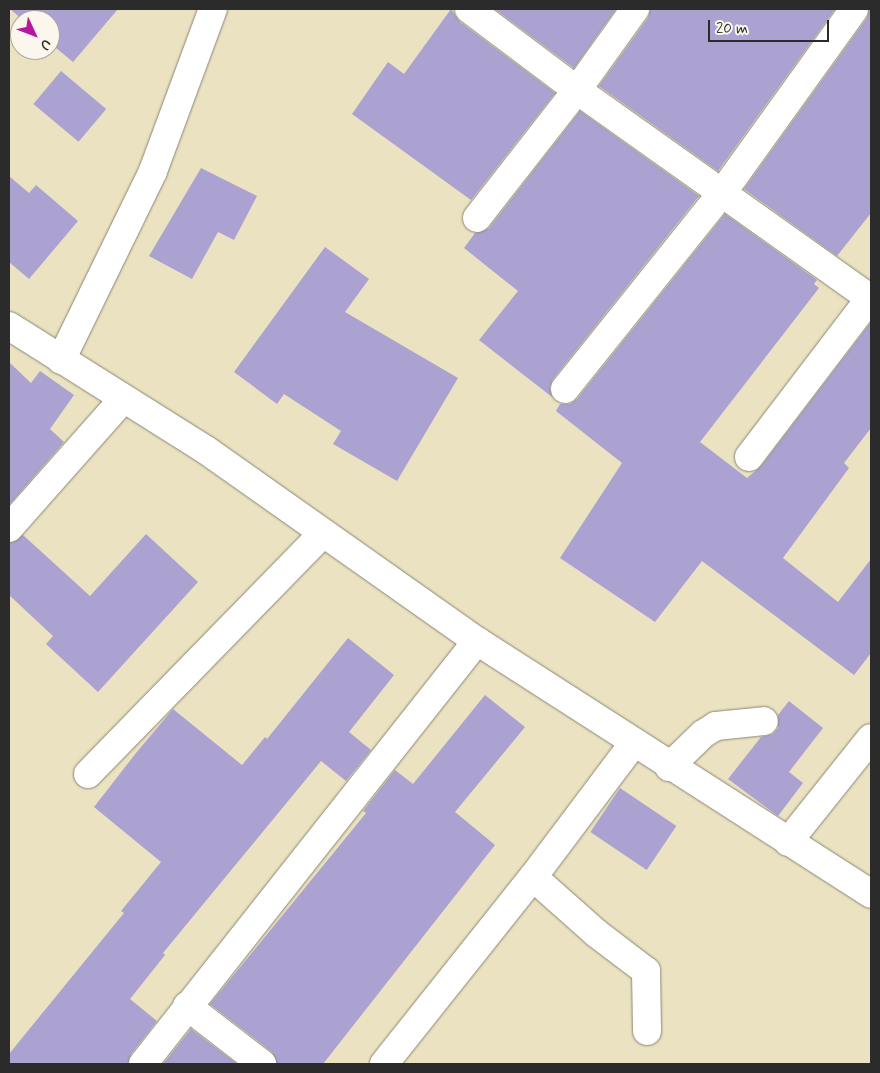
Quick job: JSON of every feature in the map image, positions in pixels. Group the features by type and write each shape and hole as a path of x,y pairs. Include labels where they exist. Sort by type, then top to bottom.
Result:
{"street":[{"path":"61,360 153,171 213,9"},
{"path":"470,9 577,90 871,298 749,457"},
{"path":"477,218 577,90 635,9"},
{"path":"565,389 722,193 854,9"},
{"path":"9,326 206,450 322,534 477,641 633,744 871,894"},
{"path":"9,528 123,398"},
{"path":"88,774 322,534"},
{"path":"142,1064 477,641"},
{"path":"669,767 702,734 716,726 764,721"},
{"path":"788,842 871,738"},
{"path":"384,1064 533,877 633,744"},
{"path":"533,877 596,933 646,971 647,1032"},
{"path":"187,1006 262,1064"}],"building":[{"path":"10,9 118,9 73,62 60,51 60,10"},
{"path":"451,9 460,22 555,93 471,200 352,114 388,62 404,74"},
{"path":"495,9 616,9 574,68"},
{"path":"650,9 835,9 718,171 599,86 648,18"},
{"path":"869,9 871,9 871,213 837,256 744,189 867,18"},
{"path":"61,71 106,109 79,142 33,104"},
{"path":"580,111 699,196 553,379 550,387 552,397 479,340 518,291 464,248 475,233 489,228"},
{"path":"201,168 257,196 234,240 218,232 192,279 149,256"},
{"path":"9,176 29,193 36,185 78,221 29,279 9,262"},
{"path":"725,214 817,280 814,284 819,288 700,442 747,478 761,466 871,322 871,428 844,463 849,468 783,558 838,602 871,559 871,653 854,675 702,561 655,622 560,558 622,463 556,411 560,404 570,404 577,399"},
{"path":"325,247 369,279 345,312 458,378 397,481 333,444 341,431 284,394 277,404 234,372"},
{"path":"9,362 31,383 40,371 74,395 50,429 64,442 9,505"},
{"path":"146,534 198,582 98,692 46,644 53,636 9,595 9,543 23,535 90,596"},
{"path":"348,638 394,675 349,732 371,750 346,781 321,761 163,953 165,955 130,999 157,1021 131,1054 128,1064 9,1064 9,1054 124,913 121,911 161,862 94,807 136,753 173,709 242,765 265,737 267,739"},
{"path":"485,695 525,727 455,812 495,845 323,1064 277,1064 272,1052 210,1004 366,813 363,811 395,770 413,784"},
{"path":"789,701 823,728 789,772 803,783 778,816 728,779 761,737 773,734 778,728 778,715"},
{"path":"620,788 676,826 647,870 590,832"},
{"path":"191,1029 237,1064 163,1064"}]}
